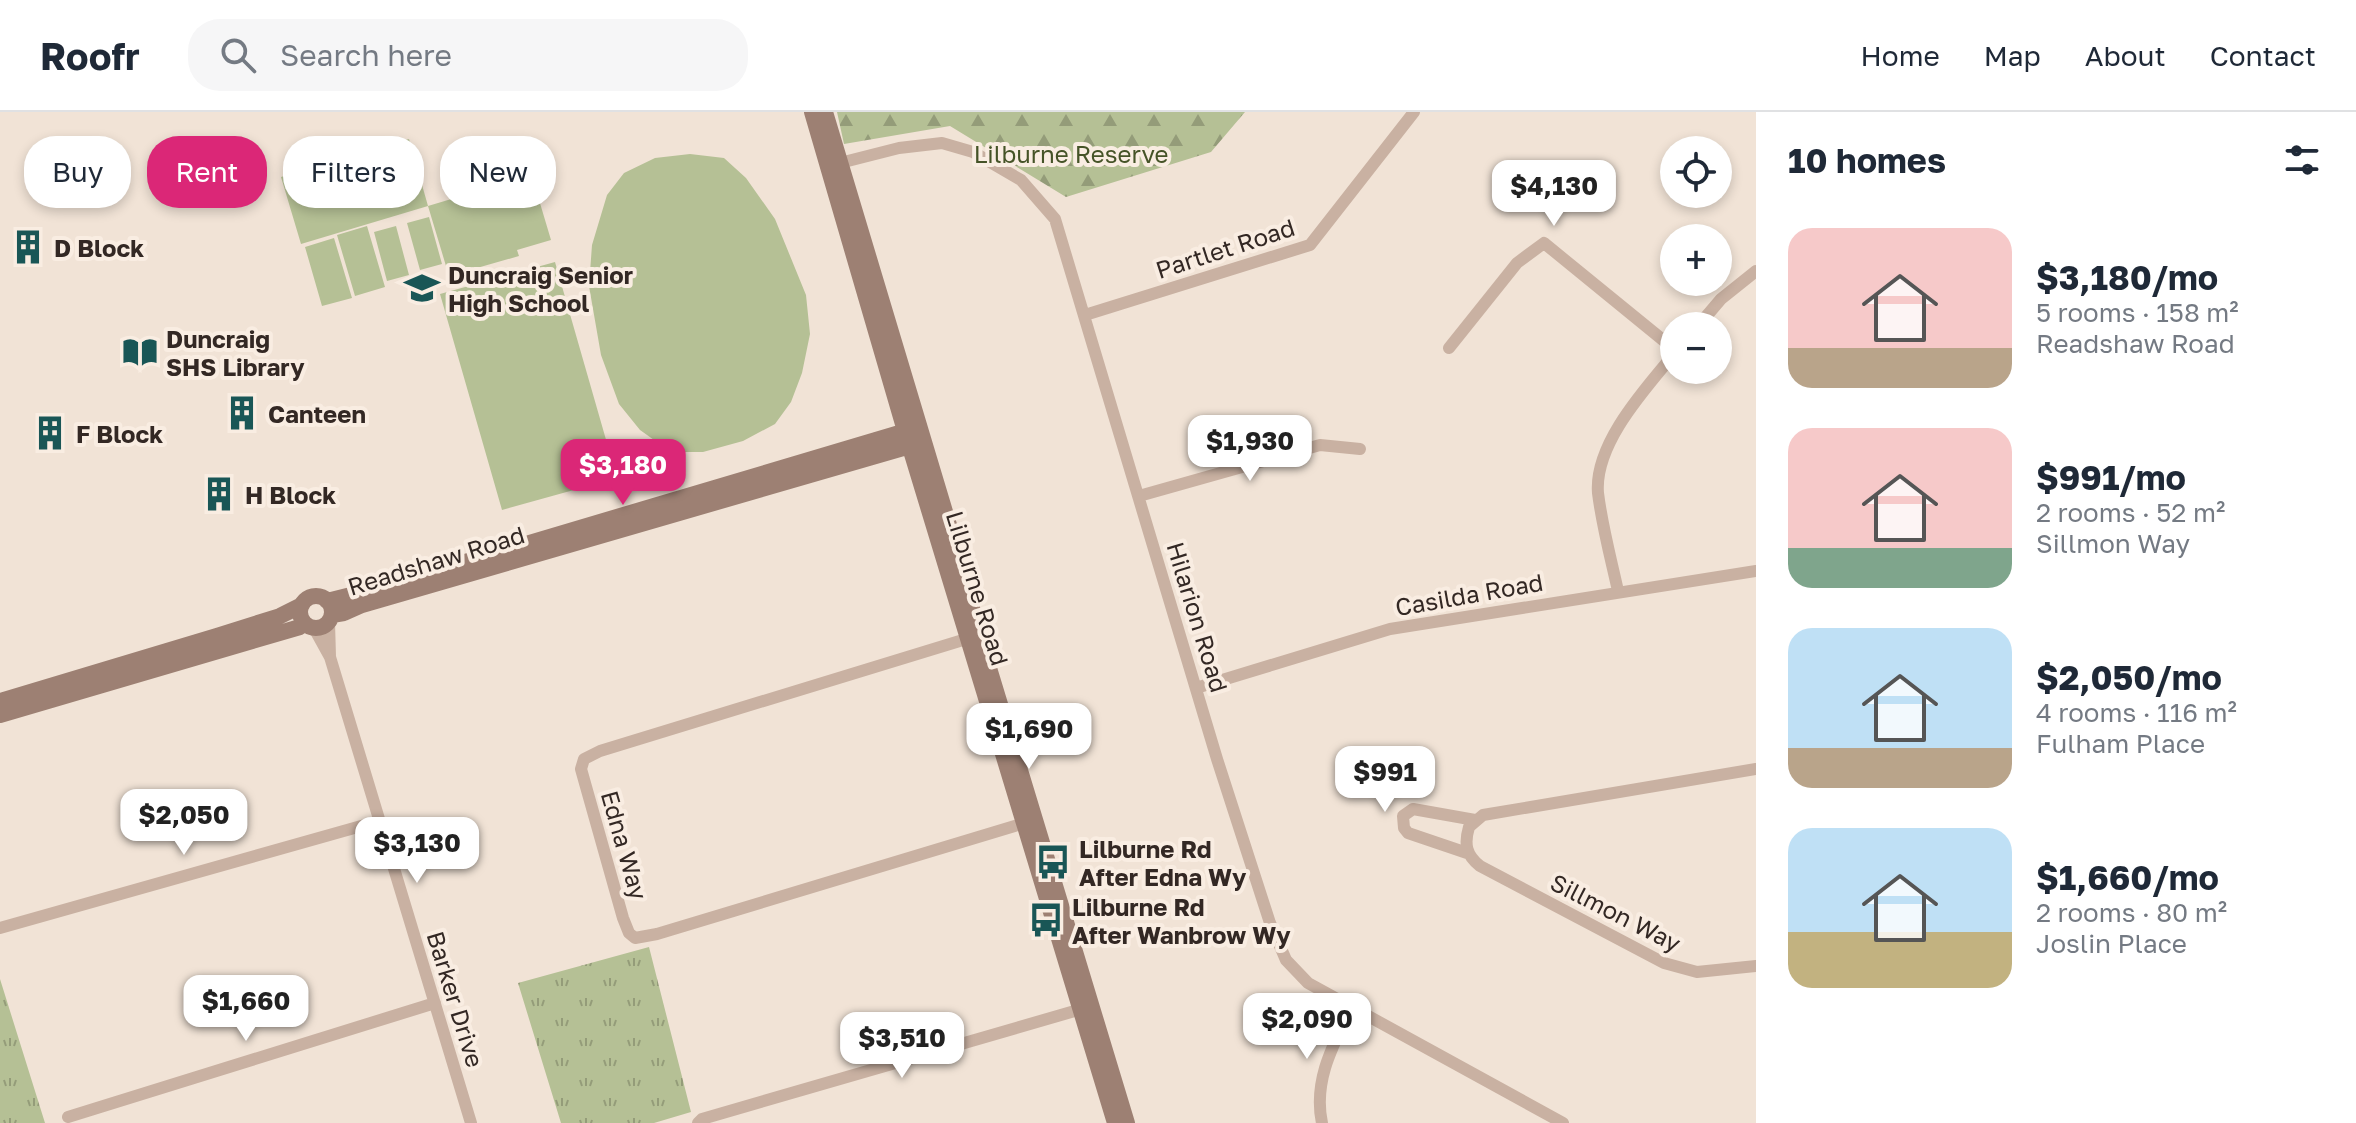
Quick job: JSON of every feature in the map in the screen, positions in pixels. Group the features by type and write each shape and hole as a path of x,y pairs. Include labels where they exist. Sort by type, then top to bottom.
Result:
{"street":[{"name":"Lilburne Road","path":"812,112 835,164"},
{"name":"Lilburne Road","path":"825,112 835,164 1085,1008 1115,1123"},
{"name":"Partlet Road","path":"1085,315 1310,245 1414,112"},
{"name":"Hilarion Road","path":"835,164 899,148 942,143 973,152 1021,180 1055,219 1196,688 1270,923 1286,960 1308,983 1563,1123"},
{"path":"1449,348 1517,263 1544,243 1660,340"},
{"path":"1710,312 1756,271"},
{"path":"1618,591 1598,491 1602,464 1626,411 1660,369"},
{"name":"Readshaw Road","path":"0,701 280,616 344,613 914,437"},
{"path":"1139,496 1320,445 1360,449"},
{"name":"Casilda Road","path":"1196,688 1390,629 1756,571"},
{"name":"Readshaw Road","path":"0,715 300,627 318,615"},
{"name":"Barker Drive","path":"318,615 471,1123"},
{"name":"Edna Way","path":"973,637 600,751 584,759 581,769 623,918 629,933 635,938 657,934 1029,821"},
{"name":"Sillmon Way","path":"1756,769 1499,812 1475,820 1413,809 1403,816 1404,828 1408,833 1467,853 1480,866 1664,963 1697,972 1756,966"},
{"path":"1467,853 1467,835 1475,820"},
{"path":"0,928 379,821"},
{"path":"68,1117 435,1003"},
{"name":"Lilburne Road","path":"1085,1008 1127,1123"},
{"path":"698,1123 702,1119 1085,1008"},
{"path":"1322,1123 1317,1101 1327,1057 1351,1008"}],"green space":[{"name":"Lilburne Reserve","path":"837,112 1245,112 1211,152 1066,197 950,126 844,144"},
{"path":"690,154 724,158 746,178 775,219 806,295 810,334 802,373 791,402 775,424 743,441 703,452 671,452 640,430 619,404 601,355 589,286 592,245 607,195 624,173 655,158"},
{"path":"440,202 440,208 541,208 551,240 517,250 519,256 449,276 428,206"},
{"path":"290,208 421,208 301,244"},
{"path":"429,217 442,264 420,270 407,223"},
{"path":"367,226 385,287 355,296 337,235"},
{"path":"396,226 409,275 387,281 374,232"},
{"path":"334,238 352,298 322,306 305,247"},
{"path":"555,262 617,478 502,510 440,294"},
{"path":"649,947 691,1112 654,1123 561,1123 518,983"},
{"path":"0,979 45,1123 0,1123"}],"place":[{"name":"D Block","path":"28,247"},
{"name":"Duncraig Senior High School","path":"422,288"},
{"name":"Duncraig SHS Library","path":"140,352"},
{"name":"Canteen","path":"242,413"},
{"name":"F Block","path":"50,433"},
{"name":"H Block","path":"219,494"},
{"name":"Lilburne Rd After Edna Wy","path":"1053,862"},
{"name":"Lilburne Rd After Wanbrow Wy","path":"1046,920"}]}
